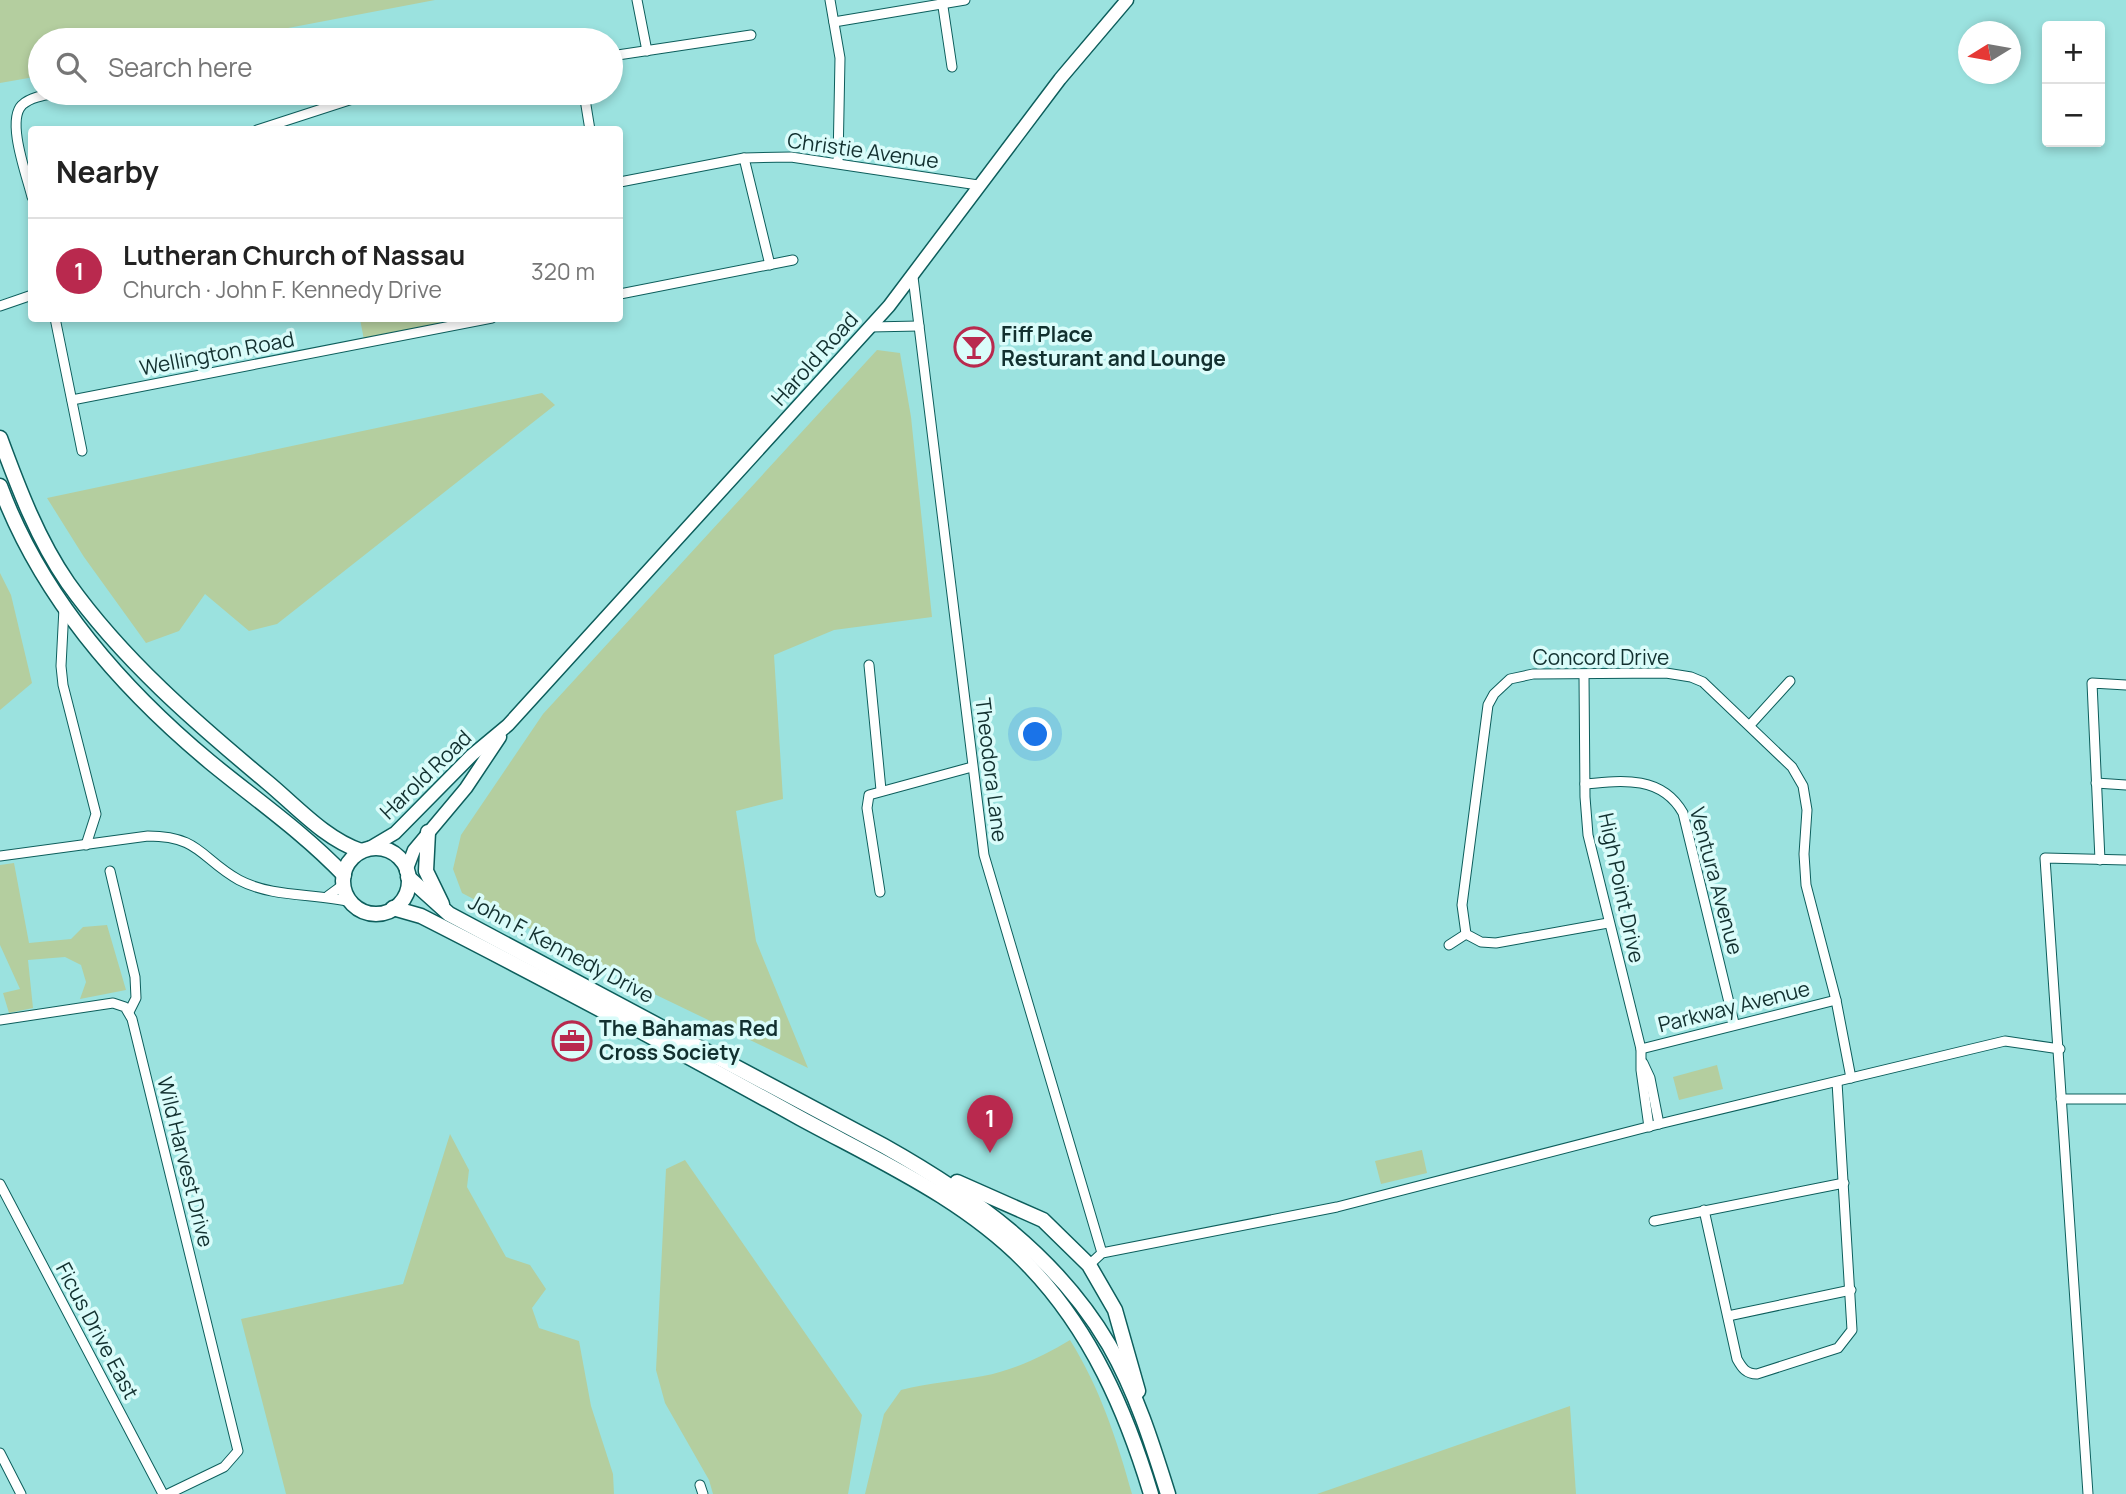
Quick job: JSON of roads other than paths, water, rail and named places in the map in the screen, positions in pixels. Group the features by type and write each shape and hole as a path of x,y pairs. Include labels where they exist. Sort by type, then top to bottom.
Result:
{"highway":[{"name":"John F. Kennedy Drive","path":"0,438 36,526 67,581 101,625 196,722 330,835 365,850 391,852 407,874 449,914 936,1175 1013,1232 1065,1283 1110,1346 1146,1426 1168,1494"},
{"path":"0,486 15,524 64,608 108,662 181,737 319,849 343,880 351,902"},
{"path":"428,832 426,871 438,899 449,914"},
{"path":"343,880 351,860 365,850"},
{"path":"393,908 405,895 407,874"},
{"name":"John F. Kennedy Drive","path":"351,902 373,913 393,908 431,921 932,1190 994,1234 1050,1289 1093,1352 1125,1417 1151,1494"},
{"path":"936,1175 1042,1220 1089,1265 1115,1310 1146,1426"}],"main road":[{"name":"Harold Road","path":"365,850 396,833 472,755 508,724 870,327 913,277 978,185 1084,48 1127,0"},
{"name":"Harold Road","path":"407,874 411,855 466,788 508,724"}],"street":[{"path":"637,0 647,51"},
{"path":"830,0 841,84 838,162"},
{"path":"834,22 965,0"},
{"path":"942,2 952,67"},
{"path":"623,54 751,35"},
{"path":"28,102 21,106 16,119 16,132 28,181"},
{"path":"269,126 334,105"},
{"path":"586,105 589,126"},
{"name":"Christie Avenue","path":"623,181 744,158 791,157 978,185"},
{"path":"744,158 770,265"},
{"path":"623,293 793,260"},
{"name":"Theodora Lane","path":"913,277 972,767 991,886 1102,1253"},
{"path":"0,306 5,299 28,296"},
{"path":"56,322 82,451"},
{"name":"Wellington Road","path":"72,400 472,322"},
{"path":"870,327 919,326"},
{"path":"64,608 61,666 63,685 96,814 86,845"},
{"path":"869,665 881,790"},
{"name":"Concord Drive","path":"1466,934 1462,905 1488,705 1494,694 1510,679 1533,674 1666,673 1690,677 1703,682 1750,725 1792,766 1803,786 1807,810 1804,854 1806,885 1836,1000 1851,1078"},
{"name":"High Point Drive","path":"1584,675 1588,835 1608,923 1642,1049 1643,1063 1650,1079 1654,1126"},
{"path":"1750,725 1790,681"},
{"path":"2100,860 2091,683 2126,685"},
{"path":"880,892 867,808 869,795 972,767"},
{"name":"Ventura Avenue","path":"1585,784 1616,780 1645,783 1674,798 1684,813 1734,1023"},
{"path":"2096,783 2126,785"},
{"path":"0,856 168,836 189,844 239,880 274,891 328,896 351,902"},
{"path":"2088,1494 2045,858 2126,860"},
{"path":"0,1020 113,1003 129,1012 136,998 135,977 110,871"},
{"path":"328,896 343,880"},
{"path":"1448,945 1466,934 1481,942 1496,943 1608,923"},
{"name":"Parkway Avenue","path":"1642,1049 1734,1023 1836,1000"},
{"name":"Wild Harvest Drive","path":"129,1012 238,1451 225,1467 166,1494"},
{"path":"1089,1265 1102,1253 1337,1207 1654,1126 2005,1041 2060,1049"},
{"path":"1704,1210 1737,1359 1743,1369 1757,1374 1838,1348 1852,1330 1837,1082"},
{"path":"2061,1099 2126,1099"},
{"path":"1654,1221 1844,1183"},
{"name":"Ficus Drive East","path":"0,1184 166,1494"},
{"path":"1728,1316 1851,1290"},
{"path":"0,1453 21,1494"}],"place":[{"name":"Fiff Place Resturant and Lounge","path":"974,347"},
{"name":"The Bahamas Red Cross Society","path":"572,1041"},
{"name":"Lutheran Church of Nassau","path":"990,1153"}]}
